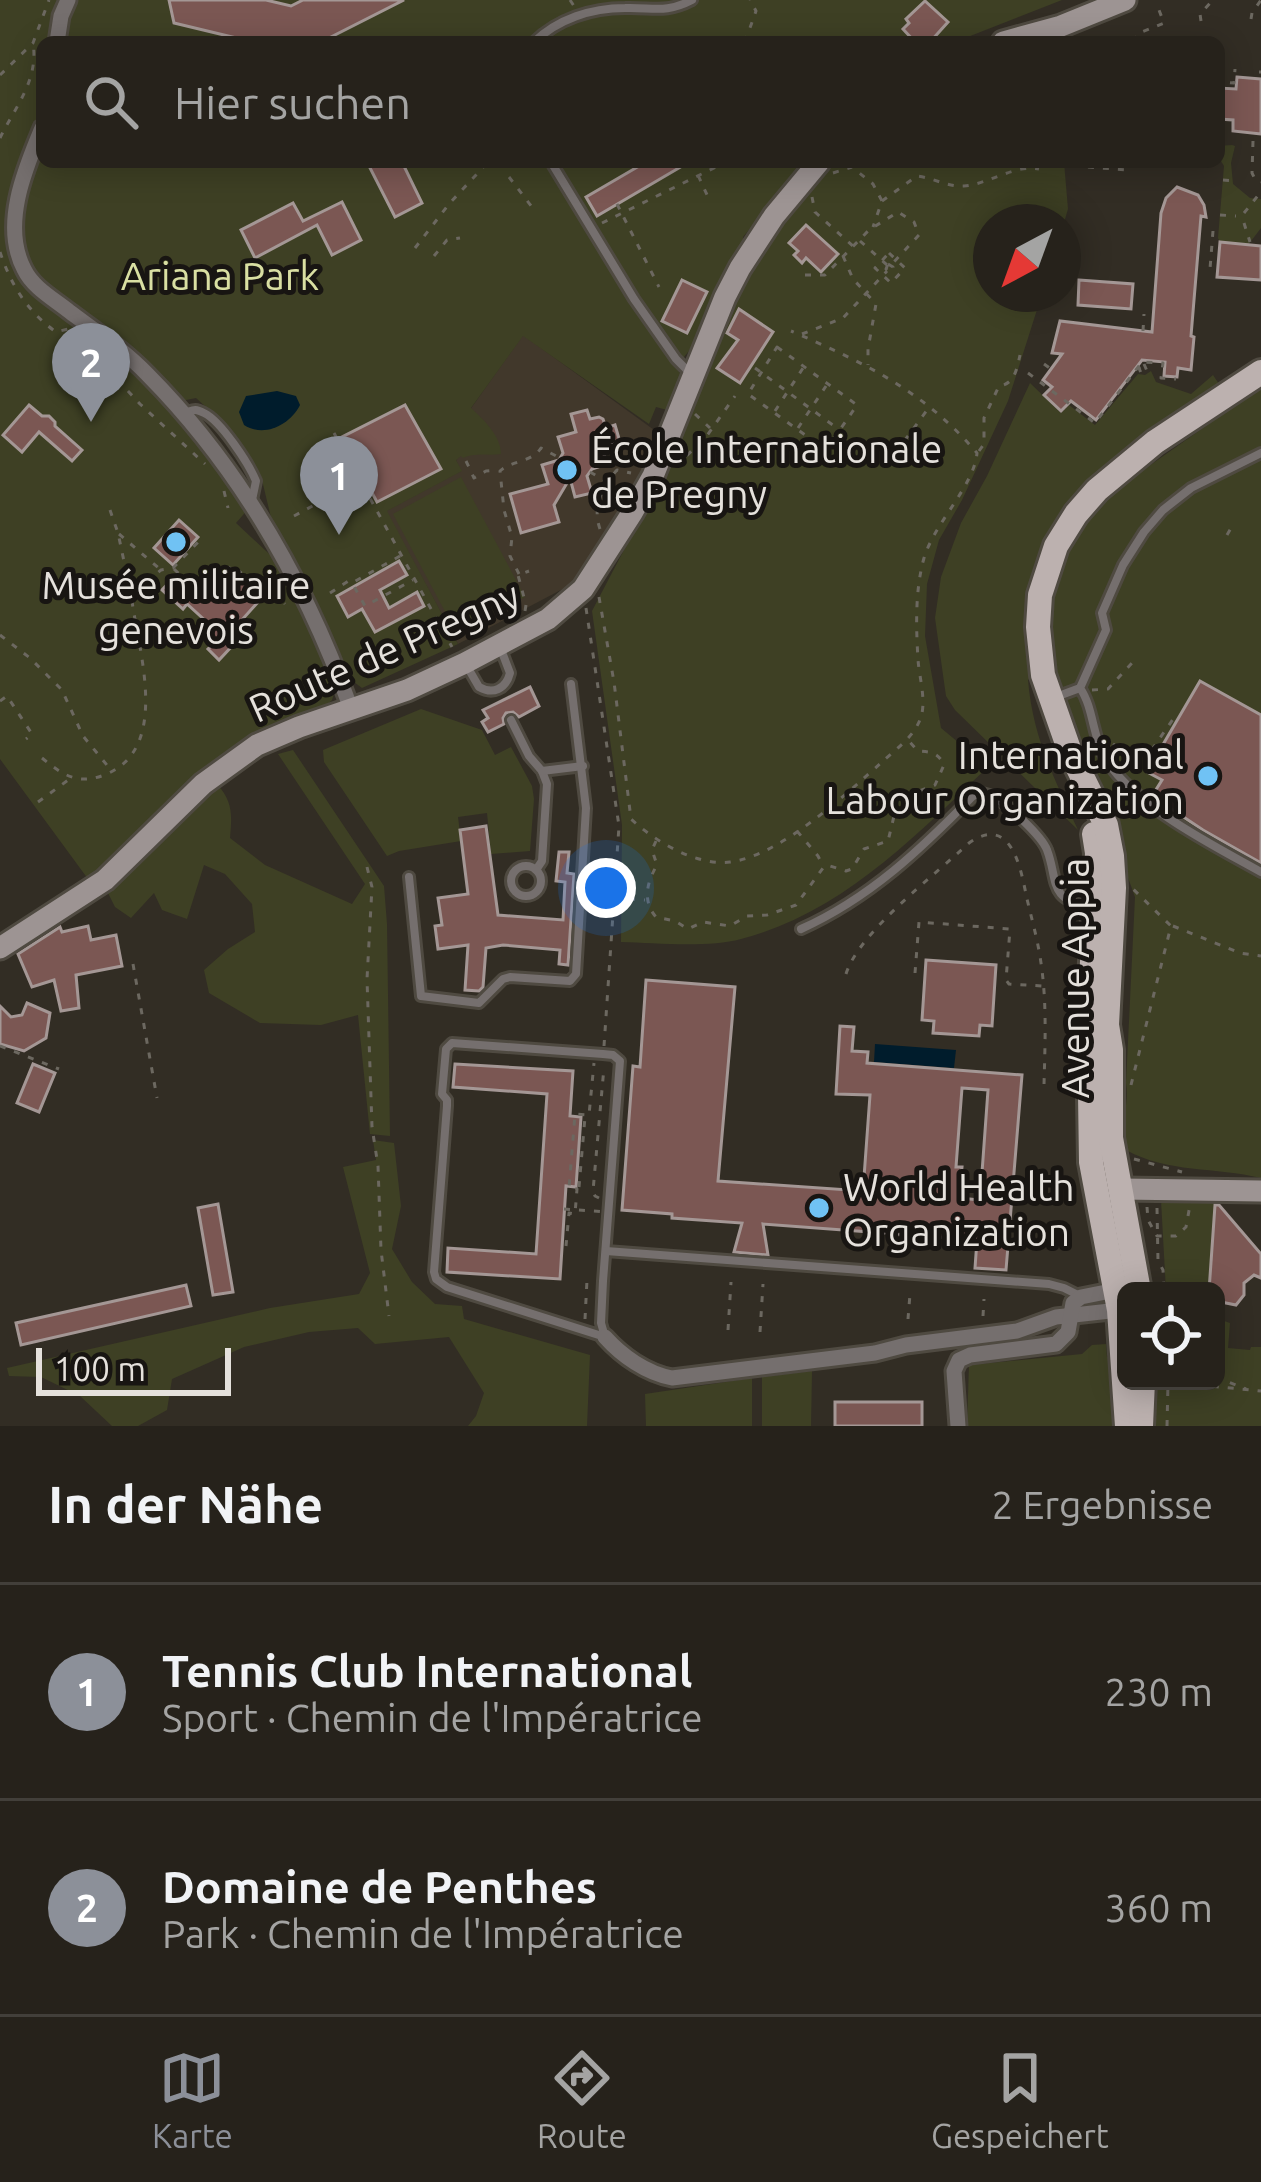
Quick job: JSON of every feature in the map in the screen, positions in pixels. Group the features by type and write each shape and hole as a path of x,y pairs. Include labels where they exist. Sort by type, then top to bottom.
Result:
{"main road":[{"name":"Avenue Appia","path":"1122,1282 1091,1162 1089,1027 1096,843 1044,725 1041,706 1047,687 1038,627 1044,578 1056,546 1096,490 1128,462 1261,372"},
{"name":"Avenue Appia","path":"1092,910 1111,1050 1111,1138 1122,1189 1125,1282"},
{"path":"1096,1189 1122,1189"},
{"path":"1127,1390 1127,1426"},
{"path":"1141,1426 1143,1390"}],"street":[{"path":"57,36 68,0"},
{"path":"1037,36 1125,0"},
{"path":"36,143 16,206 15,239 24,270 42,290 133,360 184,413 252,502 302,592 351,709"},
{"name":"Route de Pregny","path":"0,948 104,880 231,762 278,735 407,690 457,652 499,646 591,591 653,476 727,292 748,253 774,216 824,168"},
{"path":"1122,1189 1261,1191"},
{"path":"1063,1316 1082,1297 1117,1298"},
{"path":"604,1336 629,1359 672,1378 1016,1331 1117,1301"},
{"path":"958,1426 956,1362 970,1355 1056,1344 1068,1332 1063,1316"}],"lane":[{"path":"542,36 559,23 591,12 666,10 692,0"},
{"path":"554,168 676,359 693,376"},
{"path":"1080,688 1106,630 1102,613 1144,532 1191,488 1261,453"},
{"path":"457,652 475,684 499,695 510,673 499,646"},
{"path":"410,877 421,996 479,1003 507,977 574,979 586,808 571,684"},
{"path":"1047,687 1080,688"},
{"path":"1080,688 1092,728 1112,768 1148,802 1261,872"},
{"path":"511,721 547,784 542,861 536,870"},
{"path":"542,771 583,766"},
{"path":"801,929 878,885 973,796 982,793 999,800 1044,843 1058,890 1092,910"},
{"path":"448,1045 603,1054 621,1064 601,1323 604,1336 447,1287 436,1279 448,1045"},
{"path":"606,1251 1037,1282 1082,1297"}],"path":[{"path":"0,138 30,83 33,44 49,0"},
{"path":"747,36 756,11 750,0"},
{"path":"1201,21 1200,14 1213,0"},
{"path":"1251,19 1261,0"},
{"path":"1136,36 1164,23 1157,5"},
{"path":"0,75 33,44"},
{"path":"1225,82 1234,83 1235,69"},
{"path":"1253,141 1252,173 1261,182"},
{"path":"416,248 482,168"},
{"path":"694,168 708,197"},
{"path":"590,229 714,168"},
{"path":"853,168 873,184 882,201"},
{"path":"873,227 882,201 917,176 953,187 968,186 1027,168"},
{"path":"1034,168 1039,169"},
{"path":"1101,168 1129,170"},
{"path":"509,176 532,206"},
{"path":"1223,180 1237,181"},
{"path":"813,191 815,212 853,246"},
{"path":"1244,213 1260,193"},
{"path":"617,204 659,286"},
{"path":"800,335 836,322 868,292 919,235 914,222 898,212 873,227 825,275 805,275"},
{"path":"1220,214 1236,216"},
{"path":"1244,224 1250,242"},
{"path":"1213,231 1210,269 1214,270"},
{"path":"434,256 447,240 460,238"},
{"path":"858,240 898,275"},
{"path":"0,253 24,302 56,332 68,329 72,334 66,347 102,363 213,474"},
{"path":"889,253 905,268 891,283 887,268 889,253"},
{"path":"843,256 853,279 876,304 868,367"},
{"path":"1143,331 1144,314"},
{"path":"791,331 905,386 931,405 977,453"},
{"path":"774,345 805,365 857,405 826,450 748,394 774,345"},
{"path":"591,591 614,682 631,819 657,840 708,860 729,862 766,849 845,795 920,722 916,628 921,568 935,529 984,444 984,418 999,386 1012,380 1020,355"},
{"path":"1028,374 1096,423 1142,362 1163,363 1162,378 1176,379"},
{"path":"1044,364 1051,369"},
{"path":"774,413 805,365"},
{"path":"754,368 856,442"},
{"path":"797,430 828,383"},
{"path":"673,470 735,396"},
{"path":"896,450 931,405"},
{"path":"689,410 711,429"},
{"path":"334,433 457,652"},
{"path":"500,471 528,460 541,448 560,458"},
{"path":"466,460 474,478 493,469 500,471"},
{"path":"600,529 596,512 608,482 617,470 631,473"},
{"path":"500,471 512,541 510,556 519,574 524,612"},
{"path":"590,472 608,482"},
{"path":"294,516 360,480"},
{"path":"220,482 228,508"},
{"path":"42,758 71,778 84,780 112,771 135,751 146,719 132,601 110,510"},
{"path":"1228,536 1234,523"},
{"path":"118,533 161,570"},
{"path":"132,601 161,570 173,568 203,537"},
{"path":"352,584 402,556"},
{"path":"173,568 203,597 232,565 254,584"},
{"path":"519,574 530,571"},
{"path":"248,579 262,578 285,604"},
{"path":"330,592 350,580 365,606 415,579"},
{"path":"591,591 619,826 595,1174 595,1196 611,1199"},
{"path":"429,626 437,621"},
{"path":"0,635 62,691 82,736 112,771"},
{"path":"1104,691 1132,663"},
{"path":"0,701 8,696 32,734 26,740"},
{"path":"1100,748 1111,743 1139,758 1153,748 1176,715"},
{"path":"657,840 652,850 657,865 647,900 656,916 688,929 703,922 730,926 747,916 796,905 827,865 846,871 864,849 888,841 896,812 914,793 935,785 944,765 940,758 919,751 907,738"},
{"path":"38,802 71,778"},
{"path":"797,831 824,868"},
{"path":"846,974 859,947 887,917 969,843 993,836 1010,844 1019,862 1037,940 1043,986 1044,1085"},
{"path":"367,867 372,887 367,979 371,1112 389,1316"},
{"path":"1125,888 1135,889 1171,926 1240,953 1261,956"},
{"path":"614,898 647,900"},
{"path":"915,973 920,922 1010,929 1006,980 1043,986"},
{"path":"1127,1100 1171,926"},
{"path":"133,964 157,1097"},
{"path":"0,1046 58,1069"},
{"path":"579,1186 594,1059 603,1054"},
{"path":"566,1246 577,1190 569,1188 575,1114 585,1117"},
{"path":"584,1134 598,1135"},
{"path":"1127,1158 1156,1164"},
{"path":"1148,1162 1162,1282"},
{"path":"580,1173 595,1174"},
{"path":"1151,1188 1148,1220 1157,1236"},
{"path":"1157,1236 1182,1232 1191,1203 1197,1203"},
{"path":"564,1209 608,1212"},
{"path":"586,1322 587,1280"},
{"path":"728,1330 731,1282"},
{"path":"760,1333 763,1284"},
{"path":"908,1319 910,1294"},
{"path":"982,1316 984,1299"},
{"path":"1225,1381 1261,1391"},
{"path":"1225,1389 1246,1389"},
{"path":"1168,1390 1168,1426"}],"shaded area":[{"path":"523,335 661,435 629,505 576,582 458,644 386,511 461,471 456,460 462,421"}],"green space":[{"path":"0,0 61,0 53,36 36,36 36,132 6,214 6,242 14,270 40,300 130,365 217,466 249,508 236,523 281,565 336,687 328,704 248,737 88,879 0,759"},
{"path":"76,0 1062,0 970,36 64,36"},
{"path":"1225,146 1235,146 1233,184 1250,198 1261,199 1261,228 1248,245 1218,238"},
{"name":"Ariana Park","path":"36,162 36,168 800,168 743,237 689,351 672,362 685,380 671,411 656,407 649,424 523,336 471,408 495,435 501,454 461,456 456,460 462,471 387,511 458,644 362,688 347,682 273,526 262,480 219,419 196,398 181,401 128,346 31,271 21,239 26,191"},
{"path":"830,168 1065,168 1068,204 973,204 973,312 1036,312 1008,401 939,540 927,584 925,636 941,728 988,767 875,869 812,911 728,942 621,942 622,825 592,611 658,485 745,282 768,244"},
{"path":"1151,371 1156,382 1191,394 1213,375 1219,384 1127,449 1074,497 1037,557 1028,593 1028,680 1035,721 1078,830 946,696 935,618 941,577 961,523 1030,383 1061,413 1069,405 1095,425 1138,374"},
{"path":"1261,387 1261,1178 1175,1166 1126,1150 1123,1133 1135,897 1050,661 1054,598 1069,546 1108,495"},
{"path":"461,477 525,597 457,634 393,514"},
{"path":"421,709 482,730 495,755 511,747 532,786 530,851 491,854 487,813 458,817 461,841 387,856 324,762 323,750"},
{"path":"293,750 384,886 390,1136 370,1134 358,1015 321,1025 260,1023 209,993 204,970 255,932 252,904 225,874 204,865 187,919 162,910 154,893 131,918 115,907 107,891 217,784 230,809 230,838 265,865 352,904 365,884 278,754"},
{"path":"373,1140 394,1143 401,1206 392,1249 412,1282 435,1304 462,1306 464,1319 590,1355 587,1426 468,1426 484,1393 449,1337 375,1344 358,1328 309,1332 244,1347 172,1379 167,1410 138,1426 112,1426 80,1396 41,1377 9,1376 7,1368 270,1308 359,1294 370,1273 343,1167 376,1160"},
{"path":"1161,1200 1216,1201 1210,1282 1166,1282"},
{"path":"1225,1321 1230,1323 1228,1348 1261,1347 1261,1426 1155,1426 1155,1390 1225,1390"},
{"path":"1106,1344 1107,1357 1114,1356 1117,1426 967,1426 969,1365 1082,1354 1092,1345"},
{"path":"812,1371 811,1426 762,1426 762,1377"},
{"path":"752,1378 752,1426 646,1426 645,1394"}],"water":[{"path":"277,391 296,396 300,405 290,418 268,430 244,425 239,412 246,396"},
{"path":"875,1044 956,1050 954,1068 874,1062"}],"building":[{"path":"169,0 266,0 291,6 303,0 404,0 333,36 228,36 174,23"},
{"path":"925,1 948,22 935,36 909,36 903,29 909,23 906,19"},
{"path":"1237,77 1261,79 1261,134 1233,131 1233,120 1225,119 1225,88 1236,89"},
{"path":"370,168 405,168 422,203 395,217"},
{"path":"636,168 679,168 597,216 586,197"},
{"path":"1177,187 1198,195 1206,217 1201,216 1191,370 1178,368 1177,377 1164,376 1165,362 1142,360 1096,420 1071,401 1061,411 1044,395 1052,387 1043,380 1062,354 1052,353 1060,321 1152,332 1161,213 1166,198"},
{"path":"342,202 361,240 332,255 317,225 255,258 241,230 293,203 303,221"},
{"path":"806,225 838,254 821,272 806,258 802,263 789,243"},
{"path":"1220,242 1261,246 1261,280 1217,277"},
{"path":"682,280 707,292 687,333 662,321"},
{"path":"1081,280 1133,284 1131,309 1081,305"},
{"path":"739,309 773,332 740,383 717,368 738,340 727,333"},
{"path":"29,405 49,416 82,450 72,461 39,432 22,452 3,435"},
{"path":"405,405 441,469 377,502 342,437"},
{"name":"École Internationale de Pregny","path":"587,410 590,419 603,419 606,428 615,425 620,442 602,447 607,464 587,476 592,493 575,497 570,478 554,505 559,522 521,533 510,494 548,484 542,465 559,460 563,453 558,437 576,432 571,414"},
{"name":"Musée militaire genevois","path":"179,520 198,537 173,565 154,548"},
{"path":"399,561 407,575 380,590 389,608 417,592 424,606 375,632 362,609 348,617 337,596"},
{"path":"232,569 252,587 247,592 258,602 240,622 248,629 219,660 208,649 214,643 202,632 209,624 162,590 175,576 202,601"},
{"name":"International Labour Organization","path":"1200,681 1261,715 1261,863 1152,796 1162,780 1147,772"},
{"path":"530,687 539,706 519,717 506,713 504,724 488,732 482,722 488,718 483,710"},
{"path":"486,826 498,915 563,920 565,882 556,881 559,852 569,852 567,873 574,874 568,965 559,964 560,950 486,948 483,987 465,990 468,945 438,949 435,926 442,925 438,898 468,894 460,830"},
{"path":"88,926 91,940 116,935 122,966 76,975 79,1008 61,1011 54,980 32,987 18,954 60,927 62,932"},
{"path":"926,960 996,965 992,1026 980,1025 979,1036 933,1033 934,1021 922,1020"},
{"path":"646,980 735,987 718,1181 863,1191 870,1095 836,1094 840,1026 854,1027 852,1051 868,1052 867,1063 1022,1075 1006,1270 975,1268 977,1240 763,1224 768,1255 734,1252 742,1223 622,1210 633,1066 640,1067","holes":["962,1088 988,1090 980,1200 959,1198 962,1167 956,1167"]},
{"path":"27,1003 50,1013 46,1038 24,1051 0,1044 0,1006 11,1017 22,1015"},
{"path":"33,1064 55,1073 39,1112 17,1103"},
{"path":"455,1064 573,1071 570,1116 581,1117 576,1187 566,1186 560,1279 447,1272 448,1248 536,1254 547,1094 453,1087"},
{"path":"218,1204 233,1292 213,1295 198,1208"},
{"path":"1215,1205 1219,1205 1261,1254 1261,1278 1254,1275 1244,1283 1244,1295 1236,1305 1225,1303 1225,1282 1210,1282"},
{"path":"186,1285 191,1306 21,1345 16,1323"},
{"path":"835,1402 922,1402 922,1426 835,1426"}],"place":[{"name":"Domaine de Penthes","path":"91,422"},
{"name":"École Internationale de Pregny","path":"567,470"},
{"name":"Tennis Club International","path":"339,535"},
{"name":"Musée militaire genevois","path":"176,542"},
{"name":"International Labour Organization","path":"1208,776"},
{"name":"World Health Organization","path":"819,1208"}]}
